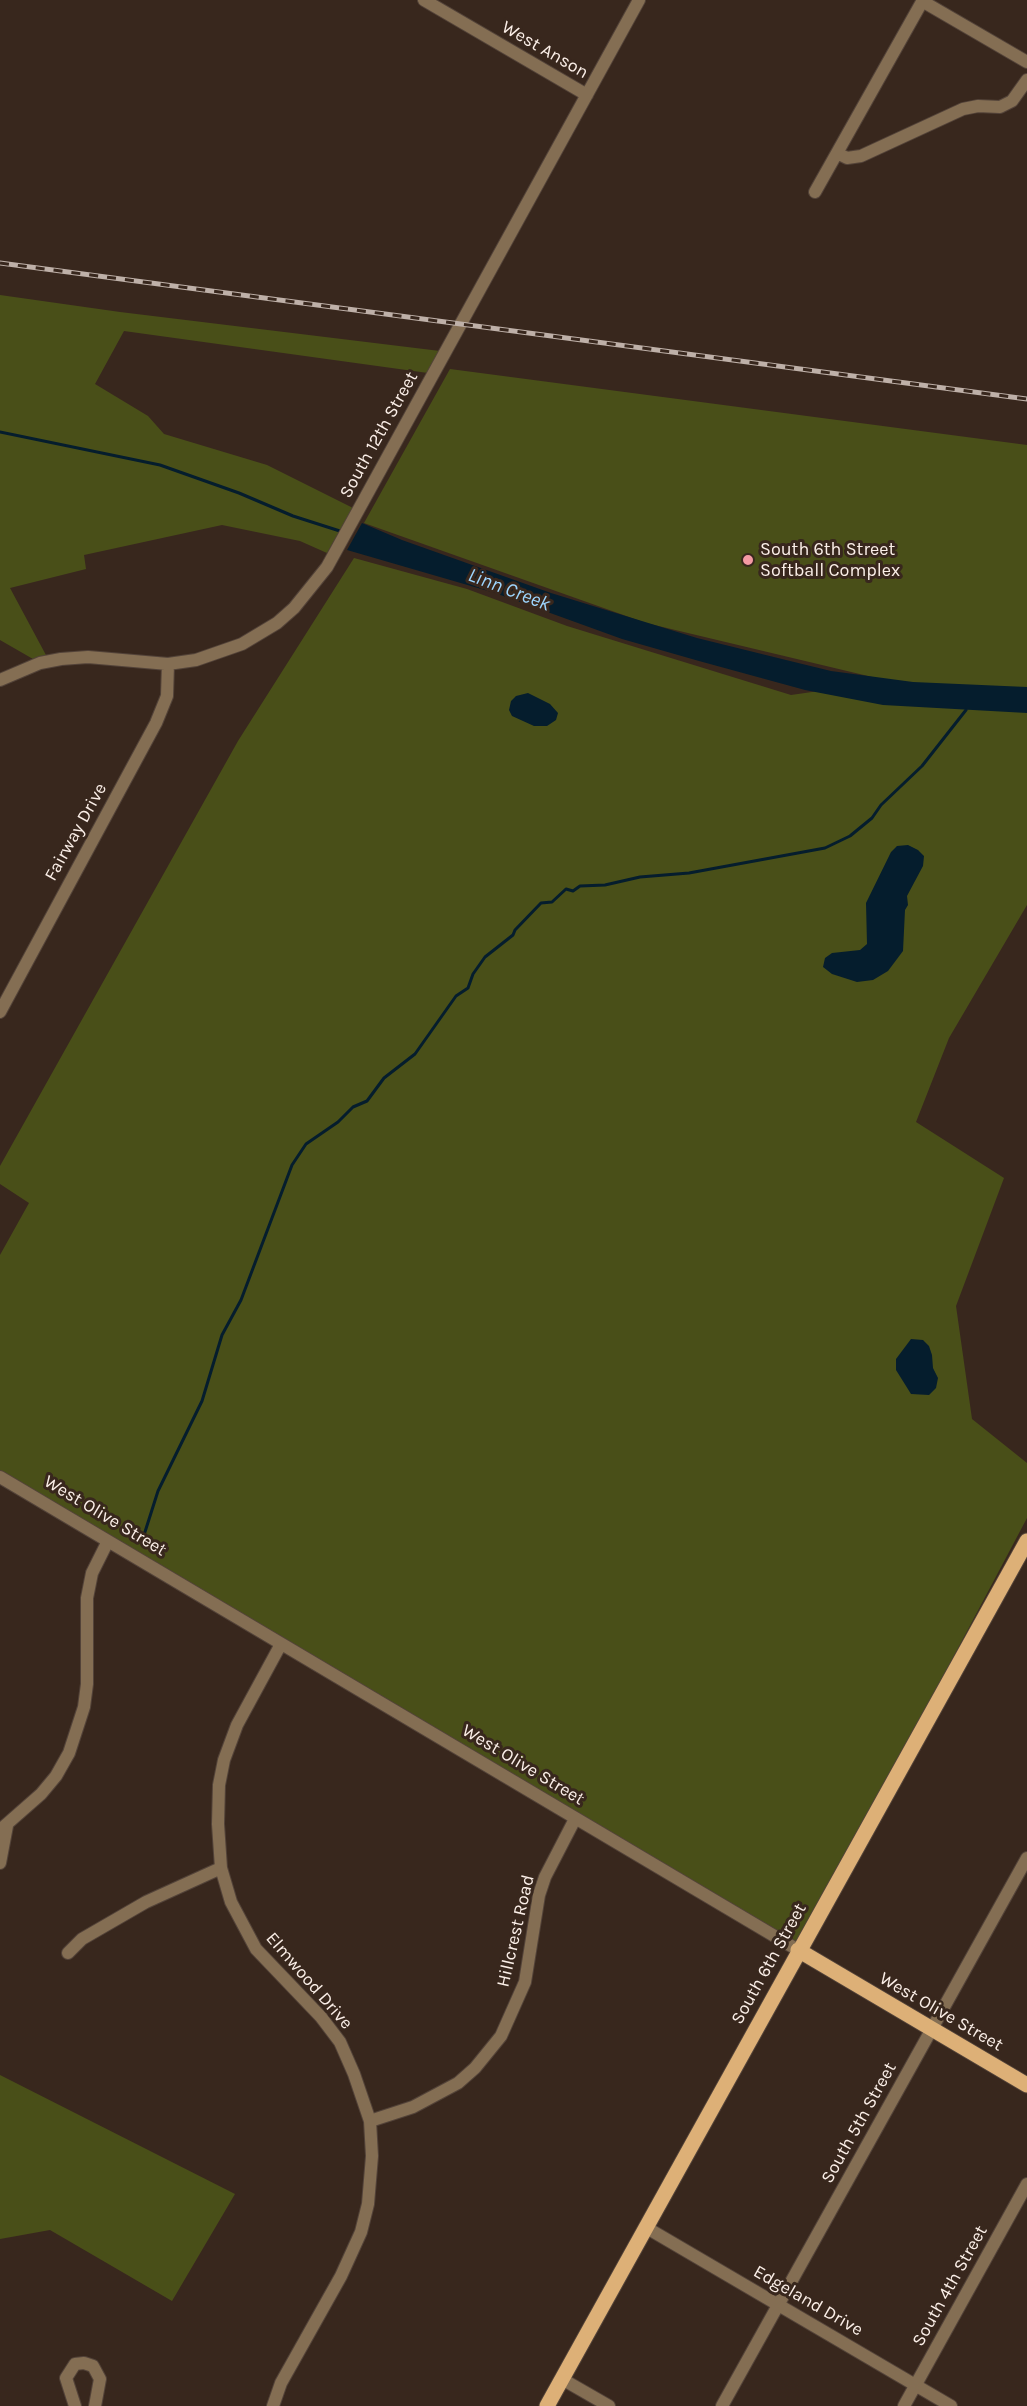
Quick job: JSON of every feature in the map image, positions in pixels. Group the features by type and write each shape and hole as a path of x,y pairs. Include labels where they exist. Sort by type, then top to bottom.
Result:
{"main road":[{"name":"South 6th Street","path":"547,2406 1027,1541"},
{"name":"West Olive Street","path":"798,1950 1027,2085"}],"street":[{"name":"West Anson","path":"424,0 587,95"},
{"name":"South 12th Street","path":"0,680 40,663 61,659 88,657 168,664 222,652 259,635 294,608 312,588 332,558 639,0"},
{"path":"815,192 922,0 1027,62"},
{"path":"837,153 847,158 861,156 963,109 1000,106 1012,101 1027,80"},
{"name":"Fairway Drive","path":"0,1012 156,723 167,696 168,664"},
{"name":"West Olive Street","path":"0,1477 798,1950"},
{"path":"0,1863 4,1828 56,1776 69,1754 84,1707 87,1684 87,1598 92,1573 108,1541"},
{"name":"Elmwood Drive","path":"273,2406 281,2383 341,2276 361,2232 371,2180 369,2121 354,2074 340,2042 321,2017 256,1949 231,1902 221,1868 218,1795 224,1760 237,1725 281,1644"},
{"name":"Hillcrest Road","path":"369,2121 413,2107 458,2083 482,2061 501,2036 525,1982 539,1895 545,1877 575,1819"},
{"name":"South 5th Street","path":"722,2406 1027,1858"},
{"path":"68,1953 82,1939 146,1902 221,1868"},
{"name":"South 4th Street","path":"904,2406 1027,2184"},
{"name":"Edgeland Drive","path":"647,2228 951,2406"},
{"path":"75,2406 66,2378 75,2364 84,2363 93,2367 100,2379 95,2406"},
{"path":"562,2379 609,2406"}],"green space":[{"path":"0,295 440,351 428,373 124,331 95,384 148,416 164,434 267,465 353,508 327,553 300,541 222,525 84,555 86,569 10,588 47,657 33,659 0,640"},
{"path":"450,369 1027,445 1027,905 949,1038 916,1122 1004,1178 956,1306 972,1419 1027,1463 1027,1518 798,1950 0,1477 0,1255 29,1203 0,1184 0,1166 238,741 354,558 467,589 567,626 791,695 889,681 646,623 364,523"},
{"path":"0,2075 235,2194 172,2301 50,2230 0,2239"}],"water":[{"path":"362,523 402,540 551,593 697,638 786,660 831,671 913,682 1027,687 1027,713 883,705 805,690 622,639 495,593 347,550"},
{"path":"528,693 550,704 558,713 556,720 547,726 534,726 512,716 509,710 511,701 516,696"},
{"path":"908,845 924,856 923,866 907,896 903,951 888,971 873,980 857,982 832,974 823,967 825,958 832,953 860,950 867,944 866,903 891,852 897,846"},
{"path":"911,1339 923,1340 929,1346 932,1355 933,1368 938,1378 936,1388 929,1395 911,1394 896,1370 896,1359"}],"waterway":[{"name":"Linn Creek","path":"0,432 160,465 239,493 293,516 343,532"},
{"path":"144,1535 158,1491 202,1401 222,1335 241,1300 292,1165 306,1144 338,1122 353,1107 367,1101 384,1078 415,1054 456,996 468,988 473,974 485,957 513,935 541,903 552,902 566,889 573,891 580,886 605,885 640,877 689,873 825,848 850,836 872,818 881,805 922,766 966,710"}],"railway":[{"path":"0,263 1027,399"}],"place":[{"name":"South 6th Street Softball Complex","path":"748,560"}]}
